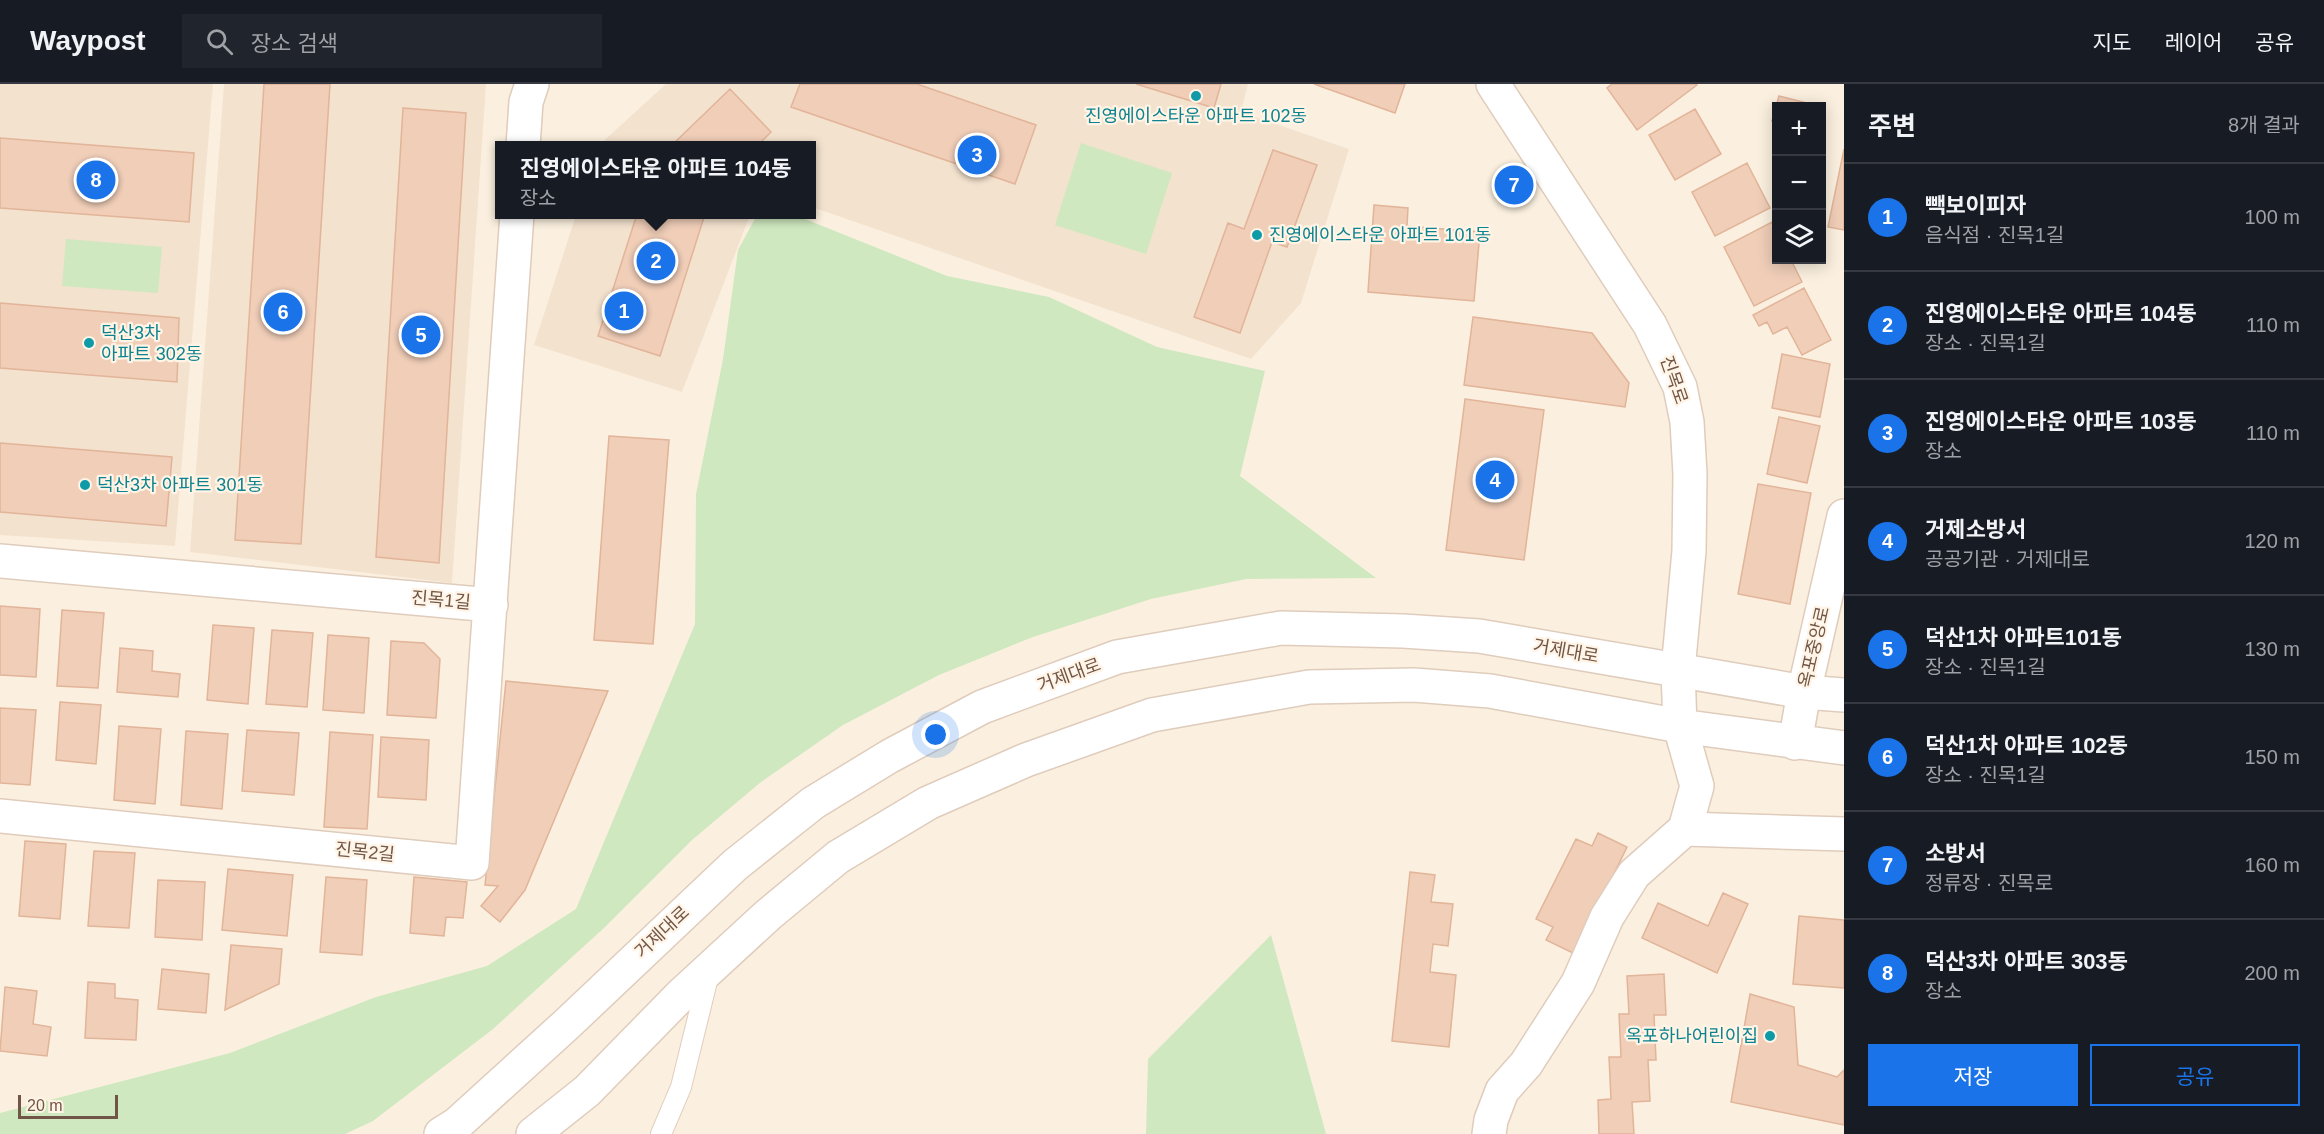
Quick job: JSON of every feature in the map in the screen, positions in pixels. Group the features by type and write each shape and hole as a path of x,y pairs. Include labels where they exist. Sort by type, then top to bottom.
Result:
{"street":[{"path":"523,141 526,102 532,84"},
{"name":"진목로","path":"1493,84 1650,325 1680,387 1687,422 1689,540 1678,670 1680,726 1697,786 1685,829"},
{"name":"진목1길","path":"0,561 491,605 507,336 517,219"},
{"name":"옥포중앙로","path":"1795,743 1804,692 1844,516"},
{"name":"진목2길","path":"0,816 472,863 491,605"},
{"name":"거제대로","path":"441,1134 457,1124 567,1024 735,865 813,803 890,756 993,703 1117,657 1281,628 1403,631 1479,636 1804,692 1844,695"},
{"path":"533,1134 586,1091 710,968 768,915 838,857 928,802 1026,759 1152,715 1309,687 1414,685 1490,691 1680,726 1844,748"},
{"path":"1489,1134 1491,1120 1502,1091 1526,1064 1578,983 1607,917 1634,874 1685,829 1844,834"}],"lane":[{"path":"661,1134 681,1087 710,968"}],"shaded area":[{"path":"0,84 213,84 175,546 0,535"},
{"path":"224,84 486,84 452,583 190,552"},
{"path":"666,84 1248,84 1241,112 1349,149 1301,303 1251,359 816,208 816,141 603,141"},
{"path":"575,219 748,219 682,392 534,345"}],"green space":[{"path":"1081,143 1172,173 1146,254 1055,225"},
{"path":"755,219 805,219 947,276 1049,297 1157,347 1265,371 1240,476 1376,578 1246,579 1151,599 1033,637 939,675 843,725 761,782 692,840 604,928 493,1029 373,1121 345,1134 0,1134 0,1113 230,1053 376,997 487,966 576,909 695,624 696,494 723,359 738,250"},
{"path":"66,239 162,247 158,293 62,286"},
{"path":"1271,935 1326,1134 1146,1134 1148,1059"}],"building":[{"path":"264,84 330,84 301,544 235,540"},
{"path":"800,84 917,84 1036,125 1015,184 791,107"},
{"name":"진영에이스타운 아파트 102동","path":"1136,84 1221,84 1214,108"},
{"path":"1314,84 1405,84 1395,113"},
{"path":"1612,84 1697,85 1637,130 1607,88"},
{"path":"730,89 771,132 762,141 676,141"},
{"path":"1779,96 1803,102 1777,102"},
{"path":"403,108 466,113 439,563 376,557"},
{"path":"1695,109 1721,154 1675,180 1649,135"},
{"path":"0,138 194,153 189,222 0,208"},
{"path":"1844,149 1844,230 1828,227"},
{"name":"진영에이스타운 아파트 101동","path":"1273,150 1317,165 1287,247 1272,242 1240,333 1194,317 1228,223 1244,229"},
{"path":"1747,163 1770,208 1715,236 1692,192"},
{"path":"1374,205 1408,208 1407,226 1480,232 1474,301 1368,292"},
{"path":"635,219 703,219 660,356 598,336"},
{"path":"1772,222 1772,264 1793,264 1802,282 1754,306 1724,247"},
{"path":"1804,288 1831,340 1802,355 1787,327 1773,334 1767,322 1759,326 1753,315"},
{"name":"덕산3차 아파트 302동","path":"0,303 179,318 177,382 0,368"},
{"path":"1473,317 1592,333 1629,383 1625,407 1464,385"},
{"path":"1782,354 1830,364 1820,417 1772,408"},
{"path":"1465,399 1544,410 1524,560 1446,550"},
{"path":"1779,417 1820,426 1807,483 1767,474"},
{"path":"609,436 669,440 653,644 594,640"},
{"name":"덕산3차 아파트 301동","path":"0,443 172,457 166,526 0,512"},
{"path":"1758,484 1811,493 1790,604 1738,594"},
{"path":"0,606 40,609 36,677 0,675"},
{"path":"62,610 104,613 98,688 57,686"},
{"path":"213,625 254,628 248,704 207,700"},
{"path":"272,630 313,633 307,707 266,704"},
{"path":"328,635 369,638 364,713 323,710"},
{"path":"391,641 424,643 440,659 436,718 387,715"},
{"path":"120,648 153,651 152,671 180,674 178,697 117,692"},
{"path":"506,681 608,691 525,890 500,922 481,906 498,886 485,885"},
{"path":"60,702 101,705 96,764 56,760"},
{"path":"0,708 36,710 30,785 0,783"},
{"path":"119,726 161,729 155,804 114,800"},
{"path":"247,730 299,733 294,795 242,791"},
{"path":"186,731 228,734 222,809 181,805"},
{"path":"330,732 373,735 367,829 324,827"},
{"path":"381,737 429,740 426,800 378,797"},
{"path":"1598,833 1627,847 1575,954 1546,940 1553,927 1536,919 1576,839 1592,846"},
{"path":"25,841 66,844 60,919 19,916"},
{"path":"94,851 135,853 129,928 88,926"},
{"path":"228,869 293,875 287,936 222,930"},
{"path":"1410,872 1435,875 1431,902 1453,904 1448,946 1433,944 1430,972 1456,975 1449,1047 1392,1041"},
{"path":"326,877 367,880 362,955 320,952"},
{"path":"414,877 467,882 463,918 446,917 444,936 410,933"},
{"path":"158,880 205,882 202,940 155,937"},
{"path":"1723,893 1748,904 1717,973 1642,938 1658,903 1708,926"},
{"path":"1799,916 1844,920 1844,988 1793,984"},
{"path":"231,945 282,949 279,984 225,1010"},
{"path":"162,969 209,974 206,1013 158,1009"},
{"path":"1664,974 1666,1015 1654,1015 1656,1060 1648,1060 1650,1101 1632,1102 1634,1134 1599,1134 1598,1100 1611,1099 1609,1057 1621,1057 1619,1014 1629,1014 1627,976"},
{"path":"88,982 115,984 115,998 138,1000 136,1040 85,1038"},
{"path":"5,987 37,991 33,1024 51,1027 47,1056 0,1051"},
{"name":"옥포하나어린이집","path":"1750,994 1794,1007 1798,1065 1837,1077 1844,1070 1844,1125 1731,1102"}],"place":[{"name":"진영에이스타운 아파트 102동","path":"1196,96"},
{"name":"진영에이스타운 아파트 103동","path":"977,155"},
{"name":"덕산3차 아파트 303동","path":"96,180"},
{"name":"소방서","path":"1514,185"},
{"name":"진영에이스타운 아파트 101동","path":"1257,235"},
{"name":"진영에이스타운 아파트 104동","path":"656,261"},
{"name":"빽보이피자","path":"624,311"},
{"name":"덕산1차 아파트 102동","path":"283,312"},
{"name":"덕산1차 아파트101동","path":"421,335"},
{"name":"덕산3차 아파트 302동","path":"89,343"},
{"name":"거제소방서","path":"1495,480"},
{"name":"덕산3차 아파트 301동","path":"85,485"},
{"name":"옥포하나어린이집","path":"1770,1036"}]}
